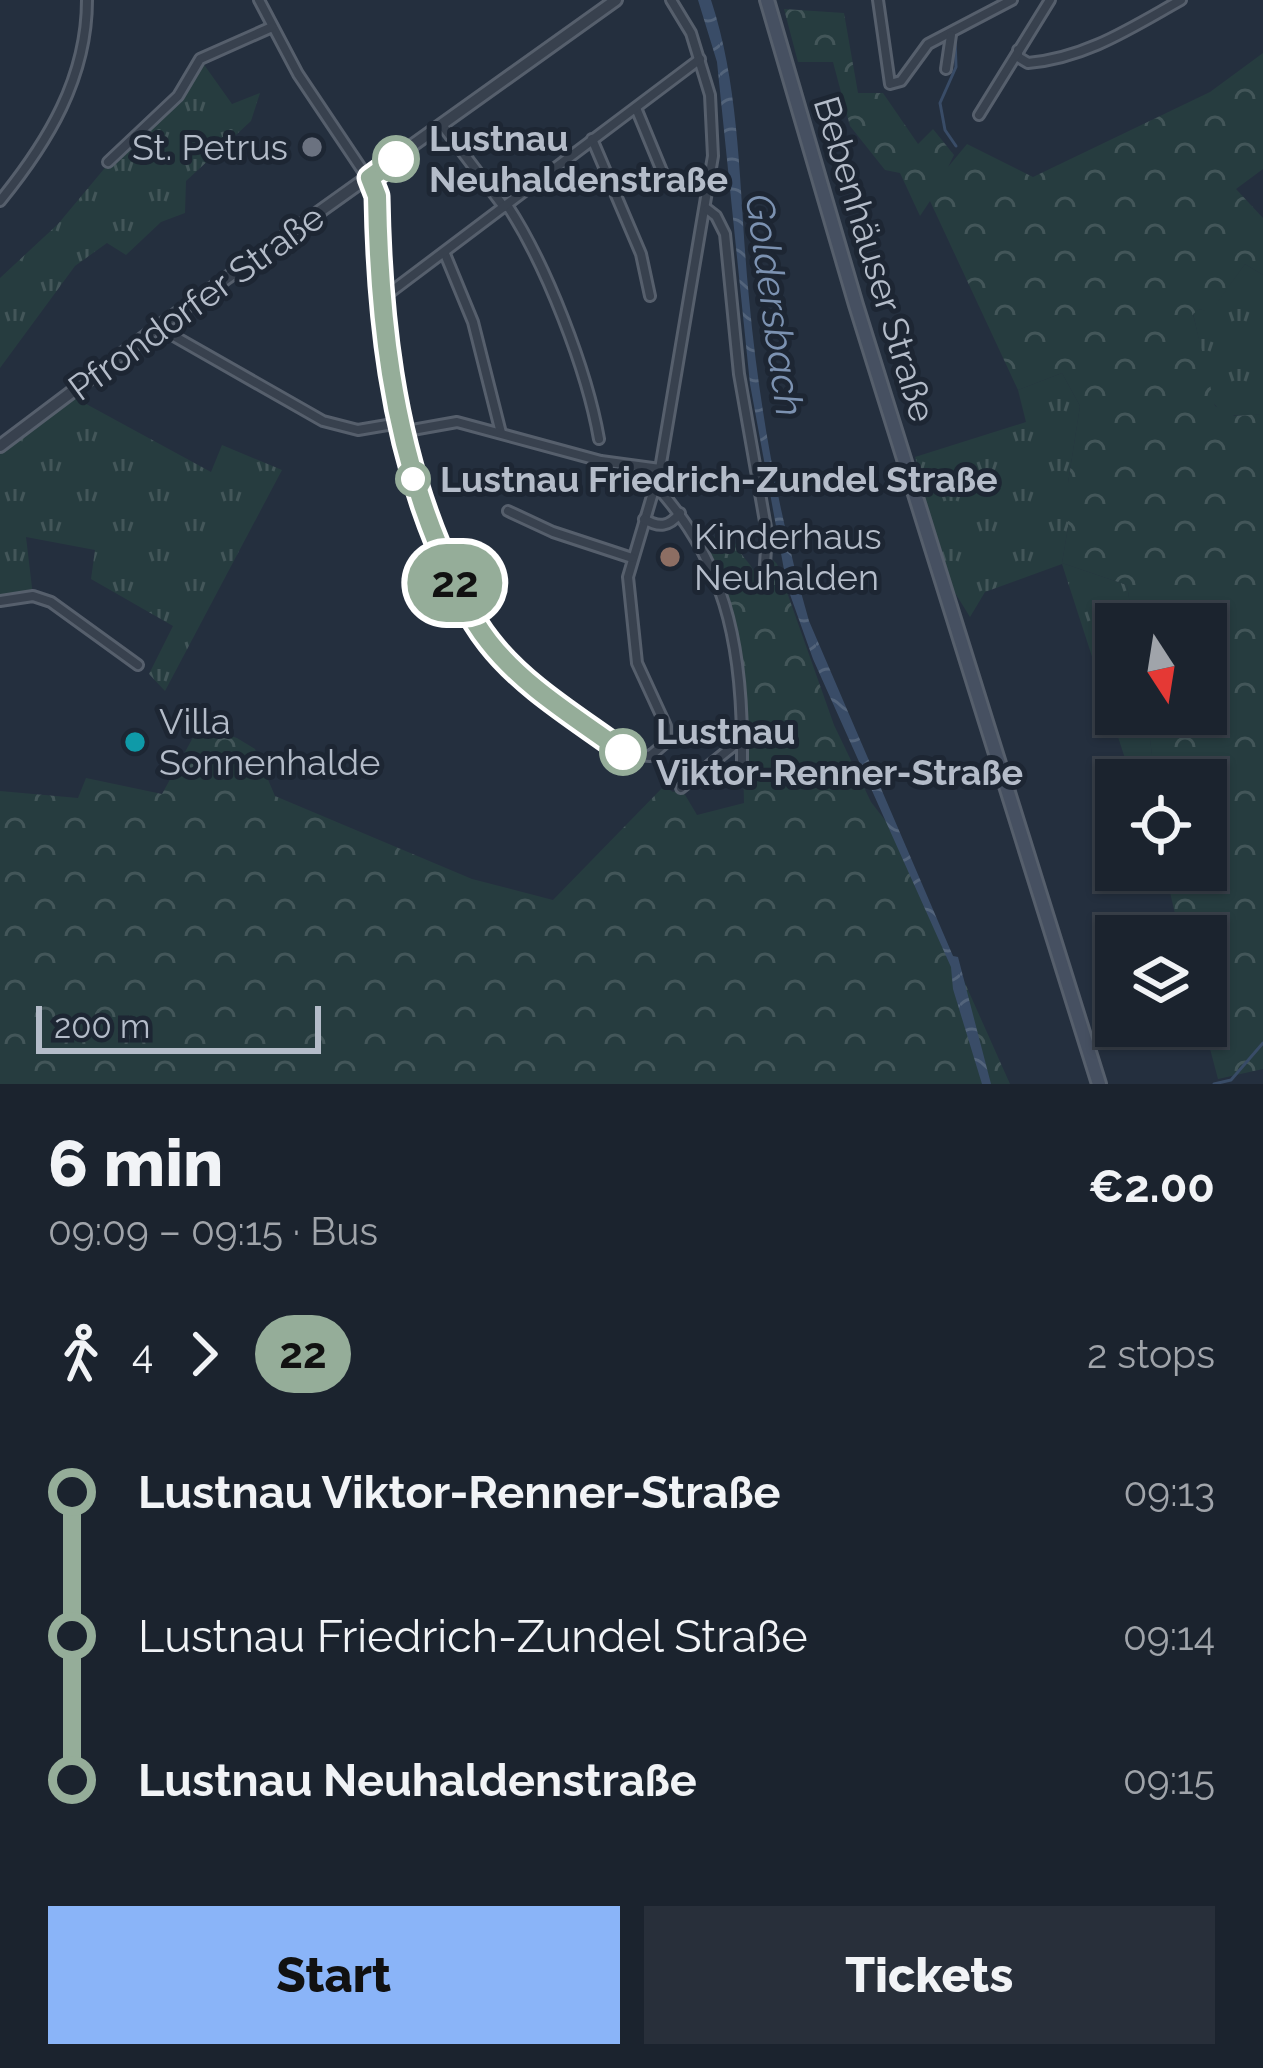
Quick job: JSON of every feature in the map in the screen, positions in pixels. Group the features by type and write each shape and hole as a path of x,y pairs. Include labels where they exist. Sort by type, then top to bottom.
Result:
{"main road":[{"name":"Bebenhäuser Straße","path":"767,0 856,305 1099,1084"}],"street":[{"path":"259,0 298,74 370,178 377,196 380,300 400,428 417,495 467,608 517,673 625,754 650,756 664,744 666,726 640,673 628,591 632,558 660,470 707,208 713,122 700,58 675,0"},
{"name":"Pfrondorfer Straße","path":"3,444 158,327 616,0"},
{"path":"878,0 890,85 901,81 928,44 1012,0"},
{"path":"979,115 1050,0"},
{"path":"1018,50 1018,57 1028,63 1073,55 1110,41 1181,0"},
{"path":"0,201 37,152 68,96 81,55 89,1"},
{"path":"108,162 178,96 200,59 272,27"},
{"path":"946,69 951,35"},
{"path":"380,300 700,58"},
{"path":"636,108 664,176"},
{"path":"442,125 506,206 528,243 593,404 599,439"},
{"path":"592,139 641,254 650,296"},
{"path":"707,208 724,233 739,374 767,533 764,580"},
{"path":"445,254 473,322 500,433"},
{"path":"158,327 323,421 358,430 457,422 602,461 660,470"},
{"path":"656,486 701,544 729,614 742,771"},
{"path":"508,511 632,558"},
{"path":"644,519 662,526 680,513"},
{"path":"0,602 33,596 51,602 138,665"},
{"path":"680,788 742,739"}],"green space":[{"path":"784,9 844,13 858,93 883,93 918,144 933,129 954,155 948,167 967,144 1033,177 1210,92 1263,53 1263,169 1236,189 1263,218 1263,275 1245,264 1210,313 1200,309 1193,314 1215,406 1235,416 1263,410 1263,1069 1218,1079 1210,1047 1227,1047 1227,915 1175,915 1170,891 1227,891 1227,759 1152,759 1150,735 1227,735 1227,603 1130,603 1127,585 1062,563 1080,406 1062,373 1018,390 930,201 920,216 900,173 885,170 850,126 833,62 798,62"},
{"path":"200,59 232,104 260,93 251,121 186,181 185,213 161,222 126,255 107,243 75,266 0,368 0,278 166,109"},
{"path":"1245,264 1263,275 1263,410 1262,414 1240,416 1221,411 1212,400 1193,313 1210,312"},
{"path":"1062,373 1080,406 1062,563 1127,585 1130,603 1095,603 1095,666 1062,564 985,592 970,617 952,588 923,497 926,491 915,457 1026,422 1018,390"},
{"path":"66,393 211,472 222,445 282,470 165,691 149,674 173,626 91,579 95,550 26,537 33,596 0,601 0,446"},
{"path":"732,533 758,580 767,579 773,560 777,564 834,725 871,802 902,842 1010,1084 0,1084 0,791 78,798 86,778 162,794 196,732 190,722 255,749 275,796 472,879 553,900 664,786 673,792 681,788 697,815 744,803 742,719 731,622 699,540"},
{"path":"1117,735 1150,735 1152,759 1125,759"}],"water":[{"path":"698,0 711,0 729,72 758,380 798,582 809,621 953,956 958,957 991,1084 982,1084 953,989 951,967 813,659 787,586 750,384 717,62"}],"waterway":[{"path":"955,38 956,67 940,103 945,130 956,146"},
{"path":"1214,1084 1231,1080 1263,1043"}],"bus line":[{"name":"22","path":"396,159 370,178 377,196 384,329 399,423 417,495 450,574 488,641 517,673 623,752"}],"place":[{"name":"St. Petrus","path":"312,147"},
{"name":"Lustnau Neuhaldenstraße","path":"396,159"},
{"name":"Lustnau Friedrich-Zundel Straße","path":"413,479"},
{"name":"Kinderhaus Neuhalden","path":"670,557"},
{"name":"Villa Sonnenhalde","path":"135,742"},
{"name":"Lustnau Viktor-Renner-Straße","path":"623,752"}],"water label":[{"name":"Goldersbach","path":"775,305"}]}
